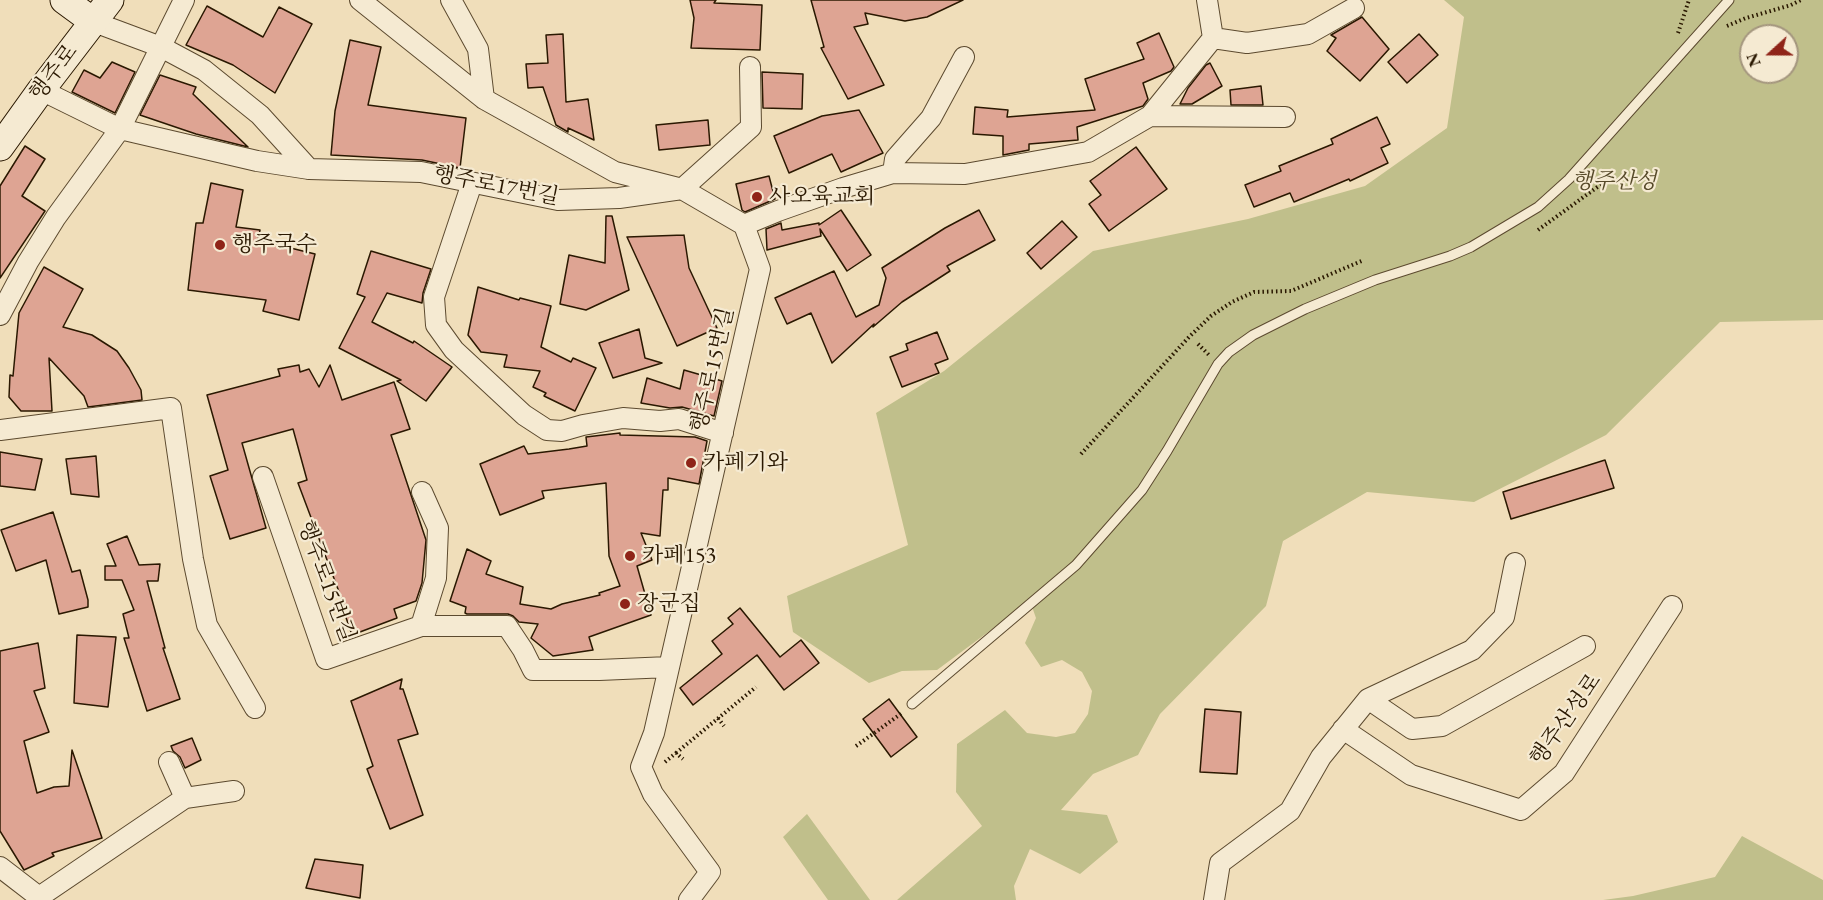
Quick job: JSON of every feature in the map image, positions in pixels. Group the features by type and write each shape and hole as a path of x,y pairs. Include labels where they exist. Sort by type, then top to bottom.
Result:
{"main road":[{"path":"63,0 94,22"},
{"name":"행주로","path":"0,147 110,0"}],"street":[{"path":"0,315 28,262 56,217 120,129 184,0"},
{"path":"360,0 484,99 615,172 682,189 744,225 777,211 893,173 965,174 1088,152 1150,116 1213,38 1207,0"},
{"path":"451,0 478,49 484,99"},
{"path":"1213,38 1247,43 1308,34 1354,8"},
{"path":"94,22 161,47 204,70 261,115 309,169"},
{"path":"893,173 895,159 931,118 964,57"},
{"path":"682,189 751,127 750,67"},
{"name":"행주로17번길","path":"41,90 120,129 257,161 309,169 421,172 558,200 619,198 682,189"},
{"path":"1150,116 1285,117"},
{"path":"472,183 434,297 436,325 454,350 524,415 547,430 562,431 623,418 660,421 679,418 723,433"},
{"name":"행주로15번길","path":"689,900 710,872 653,794 641,767 654,733 760,269 744,225"},
{"path":"0,430 171,408 193,559 207,625 255,708"},
{"name":"행주로15번길","path":"263,477 326,659 422,626 507,627 524,650 533,670 669,667"},
{"path":"422,492 438,528 436,578 422,626"},
{"path":"1214,900 1220,863 1290,811 1321,757 1368,699 1472,650 1504,617 1515,563"},
{"name":"행주산성로","path":"1343,729 1411,775 1521,810 1564,773 1672,606"},
{"path":"1368,699 1412,729 1442,726 1585,646"},
{"path":"169,762 185,798"},
{"path":"0,867 39,898 185,798 234,791"}],"lane":[{"path":"912,704 1076,565 1142,490 1218,364 1229,352 1253,335 1305,309 1375,280 1471,247 1538,207 1569,179 1729,0"}],"path":[{"path":"1722,28 1801,0"},
{"path":"1538,230 1603,183"},
{"path":"1081,454 1211,316 1232,302 1254,292 1291,291 1364,260"},
{"path":"676,753 756,687"},
{"path":"856,746 912,704"},
{"path":"718,718 724,726"}],"green space":[{"name":"행주산성","path":"1444,0 1823,0 1823,320 1720,322 1606,435 1474,502 1367,492 1283,541 1266,606 1160,714 1138,755 1093,774 1061,810 1107,815 1118,842 1080,874 1030,849 1014,886 1016,900 897,900 982,826 956,792 957,744 1005,710 1027,733 1056,737 1075,733 1088,714 1092,691 1082,672 1062,660 1041,667 1025,643 1036,618 1030,601 937,670 902,671 869,683 793,632 787,596 908,545 876,413 944,371 1093,251 1248,219 1365,186 1447,128 1464,17"},
{"path":"807,814 870,900 828,900 783,837"},
{"path":"1742,836 1823,880 1823,900 1603,900 1633,896 1715,877"}],"building":[{"path":"690,0 716,0 714,3 762,5 760,50 691,48 694,18"},
{"path":"811,0 963,0 927,17 905,21 865,13 868,24 854,27 884,85 848,99 821,48 824,47"},
{"path":"207,6 263,37 279,7 312,24 275,93 233,65 186,45"},
{"path":"1362,17 1389,49 1360,81 1327,51 1336,38 1331,35"},
{"path":"1159,33 1174,67 1171,71 1143,83 1148,99 1143,106 1077,127 1078,140 1029,144 1029,150 1003,155 1003,136 973,134 975,107 1008,110 1007,117 1095,110 1085,79 1144,59 1137,43"},
{"path":"563,34 566,102 588,99 594,140 568,128 568,132 556,125 543,87 528,88 526,64 548,63 546,35"},
{"path":"1419,34 1438,55 1407,83 1388,62"},
{"path":"350,40 381,47 368,105 466,118 460,168 422,160 331,155 335,111"},
{"path":"112,62 135,72 115,113 72,92 84,70 100,78"},
{"path":"1210,63 1222,86 1192,104 1180,104 1188,88"},
{"path":"762,72 803,74 802,109 763,108"},
{"path":"160,75 196,87 193,94 248,147 196,134 140,115"},
{"path":"1261,86 1263,105 1231,105 1230,90"},
{"path":"859,110 883,153 841,172 832,154 789,173 774,136 822,116"},
{"path":"1377,117 1390,144 1381,148 1388,163 1350,181 1349,179 1294,202 1290,193 1254,207 1245,185 1281,171 1279,166 1333,144 1331,139"},
{"path":"708,120 710,145 659,150 656,125"},
{"path":"25,146 45,159 22,196 45,211 0,278 0,186"},
{"path":"1136,147 1167,189 1109,231 1089,204 1101,195 1090,181"},
{"name":"사오육교회","path":"769,176 775,199 745,212 742,210 736,184"},
{"path":"211,183 243,190 236,227 260,230 258,240 315,254 299,320 263,311 266,300 188,290 196,223 203,223"},
{"path":"841,210 871,255 847,271 820,229 821,236 767,250 766,229 781,223 782,230 819,223 819,225"},
{"path":"979,210 995,240 947,266 950,271 902,302 873,327 874,324 832,363 811,313 787,324 775,298 834,271 856,317 879,305 886,278 882,268 945,228"},
{"path":"606,216 612,216 629,290 586,310 560,304 569,255 605,263"},
{"path":"1062,221 1077,237 1041,269 1027,253"},
{"path":"684,235 689,268 717,328 677,346 627,237"},
{"path":"371,251 431,269 422,303 387,293 372,322 413,343 414,341 452,367 426,401 397,381 401,380 339,348 365,297 357,294"},
{"path":"44,267 83,289 63,327 92,335 117,351 141,390 142,400 88,407 84,396 49,358 52,411 21,411 9,397 19,313"},
{"path":"478,287 519,300 520,298 551,306 541,347 571,362 573,358 596,368 575,411 544,396 546,393 533,387 540,371 504,367 507,355 481,352 468,335"},
{"path":"639,329 645,358 662,363 613,378 599,343"},
{"path":"937,332 948,359 935,364 939,373 902,387 890,357 908,350 906,344"},
{"path":"299,365 300,372 309,369 319,387 330,365 342,400 394,382 410,429 391,435 426,540 422,583 416,601 394,609 397,618 352,635 342,606 344,605 298,483 307,480 293,429 242,443 266,528 230,539 210,476 228,470 207,395 280,376 278,369"},
{"path":"684,370 722,381 714,416 682,407 670,408 641,403 647,378 680,389"},
{"path":"620,433 620,435 695,437 707,441 699,484 668,478 668,490 663,490 660,536 641,533 652,560 637,566 651,615 589,637 593,650 553,656 531,638 538,624 519,622 508,614 467,614 465,613 466,607 450,601 467,549 491,561 486,574 523,587 520,604 551,609 600,595 599,593 620,586 609,556 606,483 542,491 544,498 500,515 480,464 524,446 528,454 569,449 587,446 586,437"},
{"path":"0,452 42,459 35,490 0,486"},
{"path":"96,456 99,497 71,494 66,459"},
{"path":"1605,460 1614,488 1511,519 1503,492"},
{"path":"53,512 72,572 80,570 88,600 88,607 59,614 46,560 16,571 1,530"},
{"path":"127,536 139,565 160,564 158,581 147,581 165,648 163,648 180,699 147,711 124,638 129,638 123,614 134,610 122,580 105,580 105,566 116,566 107,544"},
{"path":"740,608 780,657 801,640 819,663 784,690 757,655 693,705 680,688 722,654 712,641 733,624 728,618"},
{"path":"77,635 116,637 108,707 74,703"},
{"path":"38,643 45,688 34,691 49,732 24,741 37,793 54,787 69,786 72,750 102,838 52,853 54,856 24,870 0,831 0,651"},
{"path":"402,679 400,689 403,689 418,734 398,740 423,815 390,829 367,769 373,766 351,701"},
{"path":"889,699 917,737 891,757 863,719"},
{"path":"1205,709 1241,712 1237,774 1200,772"},
{"path":"192,738 201,760 185,768 171,746"},
{"path":"315,859 363,865 360,898 306,888"}],"place":[{"name":"사오육교회","path":"757,197"},
{"name":"행주국수","path":"220,245"},
{"name":"카페기와","path":"691,463"},
{"name":"카페153","path":"630,556"},
{"name":"장군집","path":"625,604"}]}
